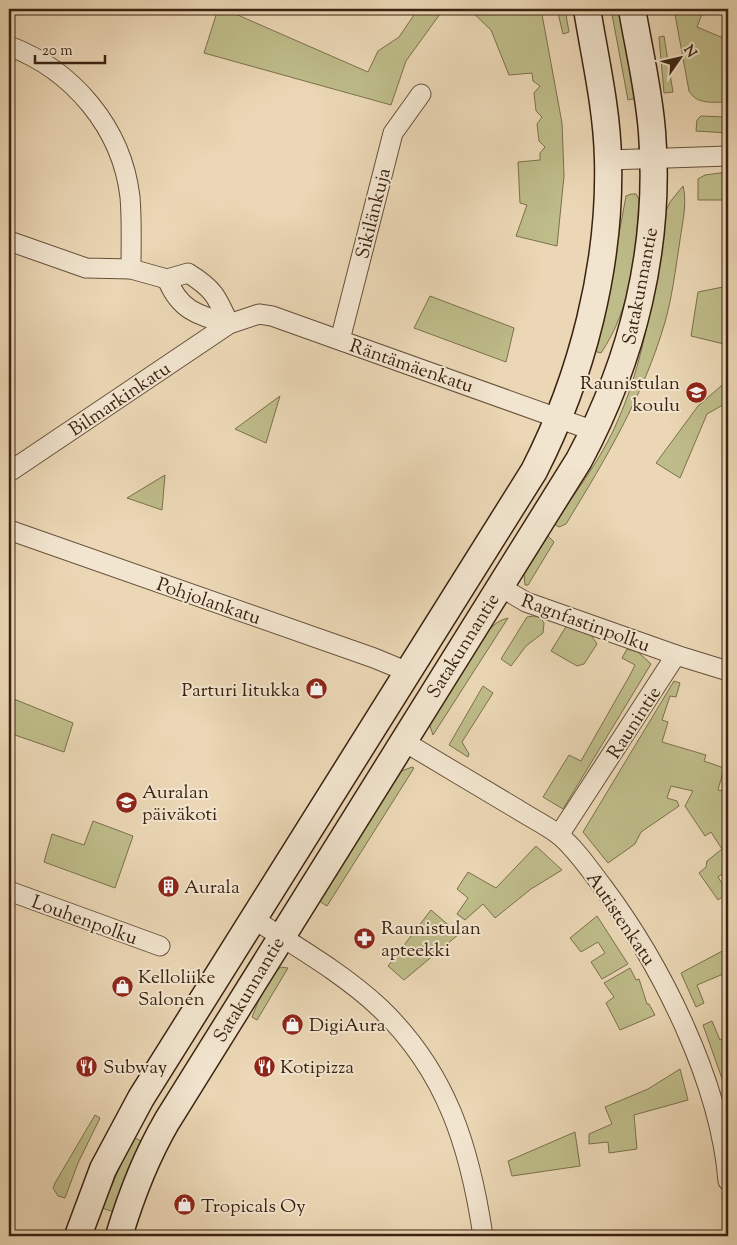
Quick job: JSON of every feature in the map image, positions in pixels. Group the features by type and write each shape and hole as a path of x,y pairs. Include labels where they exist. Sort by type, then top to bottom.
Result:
{"main road":[{"name":"Satakunnantie","path":"78,1236 97,1184 121,1133 252,918 534,471 559,418 580,354 594,299 602,252 608,160 604,110 587,9"},
{"name":"Satakunnantie","path":"119,1236 153,1145 280,936 579,460 594,431 621,368 639,306 650,236 653,158 649,104 632,9"},
{"path":"472,570 499,586"}],"street":[{"path":"9,46 45,63 70,83 94,109 113,138 121,158 130,196 132,270"},
{"name":"Sikilänkuja","path":"340,340 393,133 421,94"},
{"path":"608,160 728,156"},
{"path":"9,241 86,268 132,270 167,279 188,273 202,282 216,295 230,324"},
{"path":"167,279 174,295 198,315 230,324"},
{"name":"Räntämäenkatu","path":"230,324 244,317 259,314 272,316 594,431"},
{"name":"Bilmarkinkatu","path":"9,472 230,324"},
{"name":"Pohjolankatu","path":"9,530 374,658 408,672"},
{"name":"Ragnfastinpolku","path":"499,586 526,602 676,655"},
{"path":"676,655 728,671"},
{"name":"Raunintie","path":"559,835 676,655"},
{"name":"Autistenkatu","path":"403,741 559,835 593,873 642,943 670,993 710,1097 724,1154 728,1181"},
{"name":"Louhenpolku","path":"9,891 160,946"},
{"path":"252,918 362,992 380,1007 408,1038 449,1105 461,1132 472,1169 483,1236"}],"shaded area":[{"path":"218,9 224,9 368,72 378,51 399,37 418,9 433,9 440,14 406,61 391,105 204,53"},
{"path":"469,9 541,9 562,123 564,176 557,246 516,236 527,205 520,203 518,162 540,160 540,153 545,147 539,141 537,124 542,117 536,111 534,93 540,86 533,81 532,73 509,75 491,30"},
{"path":"557,9 565,9 569,32 563,34"},
{"path":"611,9 620,9 636,98 628,100"},
{"path":"674,9 704,9 697,27 728,40 728,102 701,101 696,99 689,91"},
{"path":"664,36 673,92 664,93 659,37"},
{"path":"701,116 728,117 728,133 696,131 697,120"},
{"path":"728,172 728,203 724,202 724,200 698,200 698,179 705,175"},
{"path":"683,186 684,208 673,285 656,349 635,401 609,451 566,524 559,527 554,524 600,455 624,406 641,352 653,296 665,213 670,202"},
{"path":"636,194 639,199 631,279 620,317 601,353 594,351 606,305 626,196"},
{"path":"728,286 728,345 691,336 698,292"},
{"path":"430,296 514,328 506,362 414,328"},
{"path":"728,380 728,402 707,414 680,478 656,463 698,406"},
{"path":"280,396 266,443 235,429"},
{"path":"165,475 162,510 127,498"},
{"path":"548,536 554,542 528,585 525,585 524,574"},
{"path":"527,617 540,617 544,623 543,633 526,646 511,666 501,659"},
{"path":"508,618 433,735 430,726 432,721 484,637 494,625"},
{"path":"567,625 591,635 597,644 584,664 577,666 551,651"},
{"path":"627,649 638,652 651,664 563,809 543,797 569,755 581,761 630,675 635,665 622,658"},
{"path":"674,681 680,683 676,697 670,696 662,720 668,722 662,742 706,755 704,761 724,768 718,790 728,792 728,870 718,877 728,893 718,900 699,873 706,867 707,861 722,849 711,832 705,836 685,806 693,791 671,786 667,798 677,801 679,806 641,832 635,844 608,863 583,832"},
{"path":"483,686 493,693 462,742 469,754 468,757 449,745"},
{"path":"9,697 73,723 64,752 9,733"},
{"path":"414,768 327,906 319,901 399,772"},
{"path":"93,821 133,836 115,888 44,862 52,834 84,845"},
{"path":"536,846 562,870 531,889 495,918 483,904 465,920 457,914 468,898 457,889 468,872 496,888"},
{"path":"431,910 459,934 404,980 388,966"},
{"path":"597,916 628,964 602,979 591,962 605,953 598,942 581,952 570,938"},
{"path":"728,948 728,972 697,985 704,1003 696,1007 681,973"},
{"path":"281,967 288,968 257,1020 252,1017 263,990 275,971"},
{"path":"630,968 636,980 639,979 647,1004 649,1004 655,1015 620,1030 606,1003 614,997 604,983"},
{"path":"712,1021 720,1040 728,1036 728,1086 725,1087 703,1025"},
{"path":"680,1069 688,1100 634,1115 637,1149 609,1153 608,1142 589,1144 589,1134 612,1124 605,1107 648,1089"},
{"path":"95,1115 100,1118 78,1163 65,1198 58,1196 53,1188 55,1183"},
{"path":"575,1132 580,1166 512,1176 508,1161"},
{"path":"133,1137 141,1141 126,1175 114,1212 102,1208"}],"place":[{"name":"Raunistulan koulu","path":"696,393"},
{"name":"Parturi Iitukka","path":"316,689"},
{"name":"Auralan päiväkoti","path":"126,802"},
{"name":"Aurala","path":"168,886"},
{"name":"Raunistulan apteekki","path":"365,938"},
{"name":"Kelloliike Salonen","path":"122,987"},
{"name":"DigiAura","path":"293,1024"},
{"name":"Subway","path":"87,1066"},
{"name":"Kotipizza","path":"264,1066"},
{"name":"Tropicals Oy","path":"185,1205"}]}
